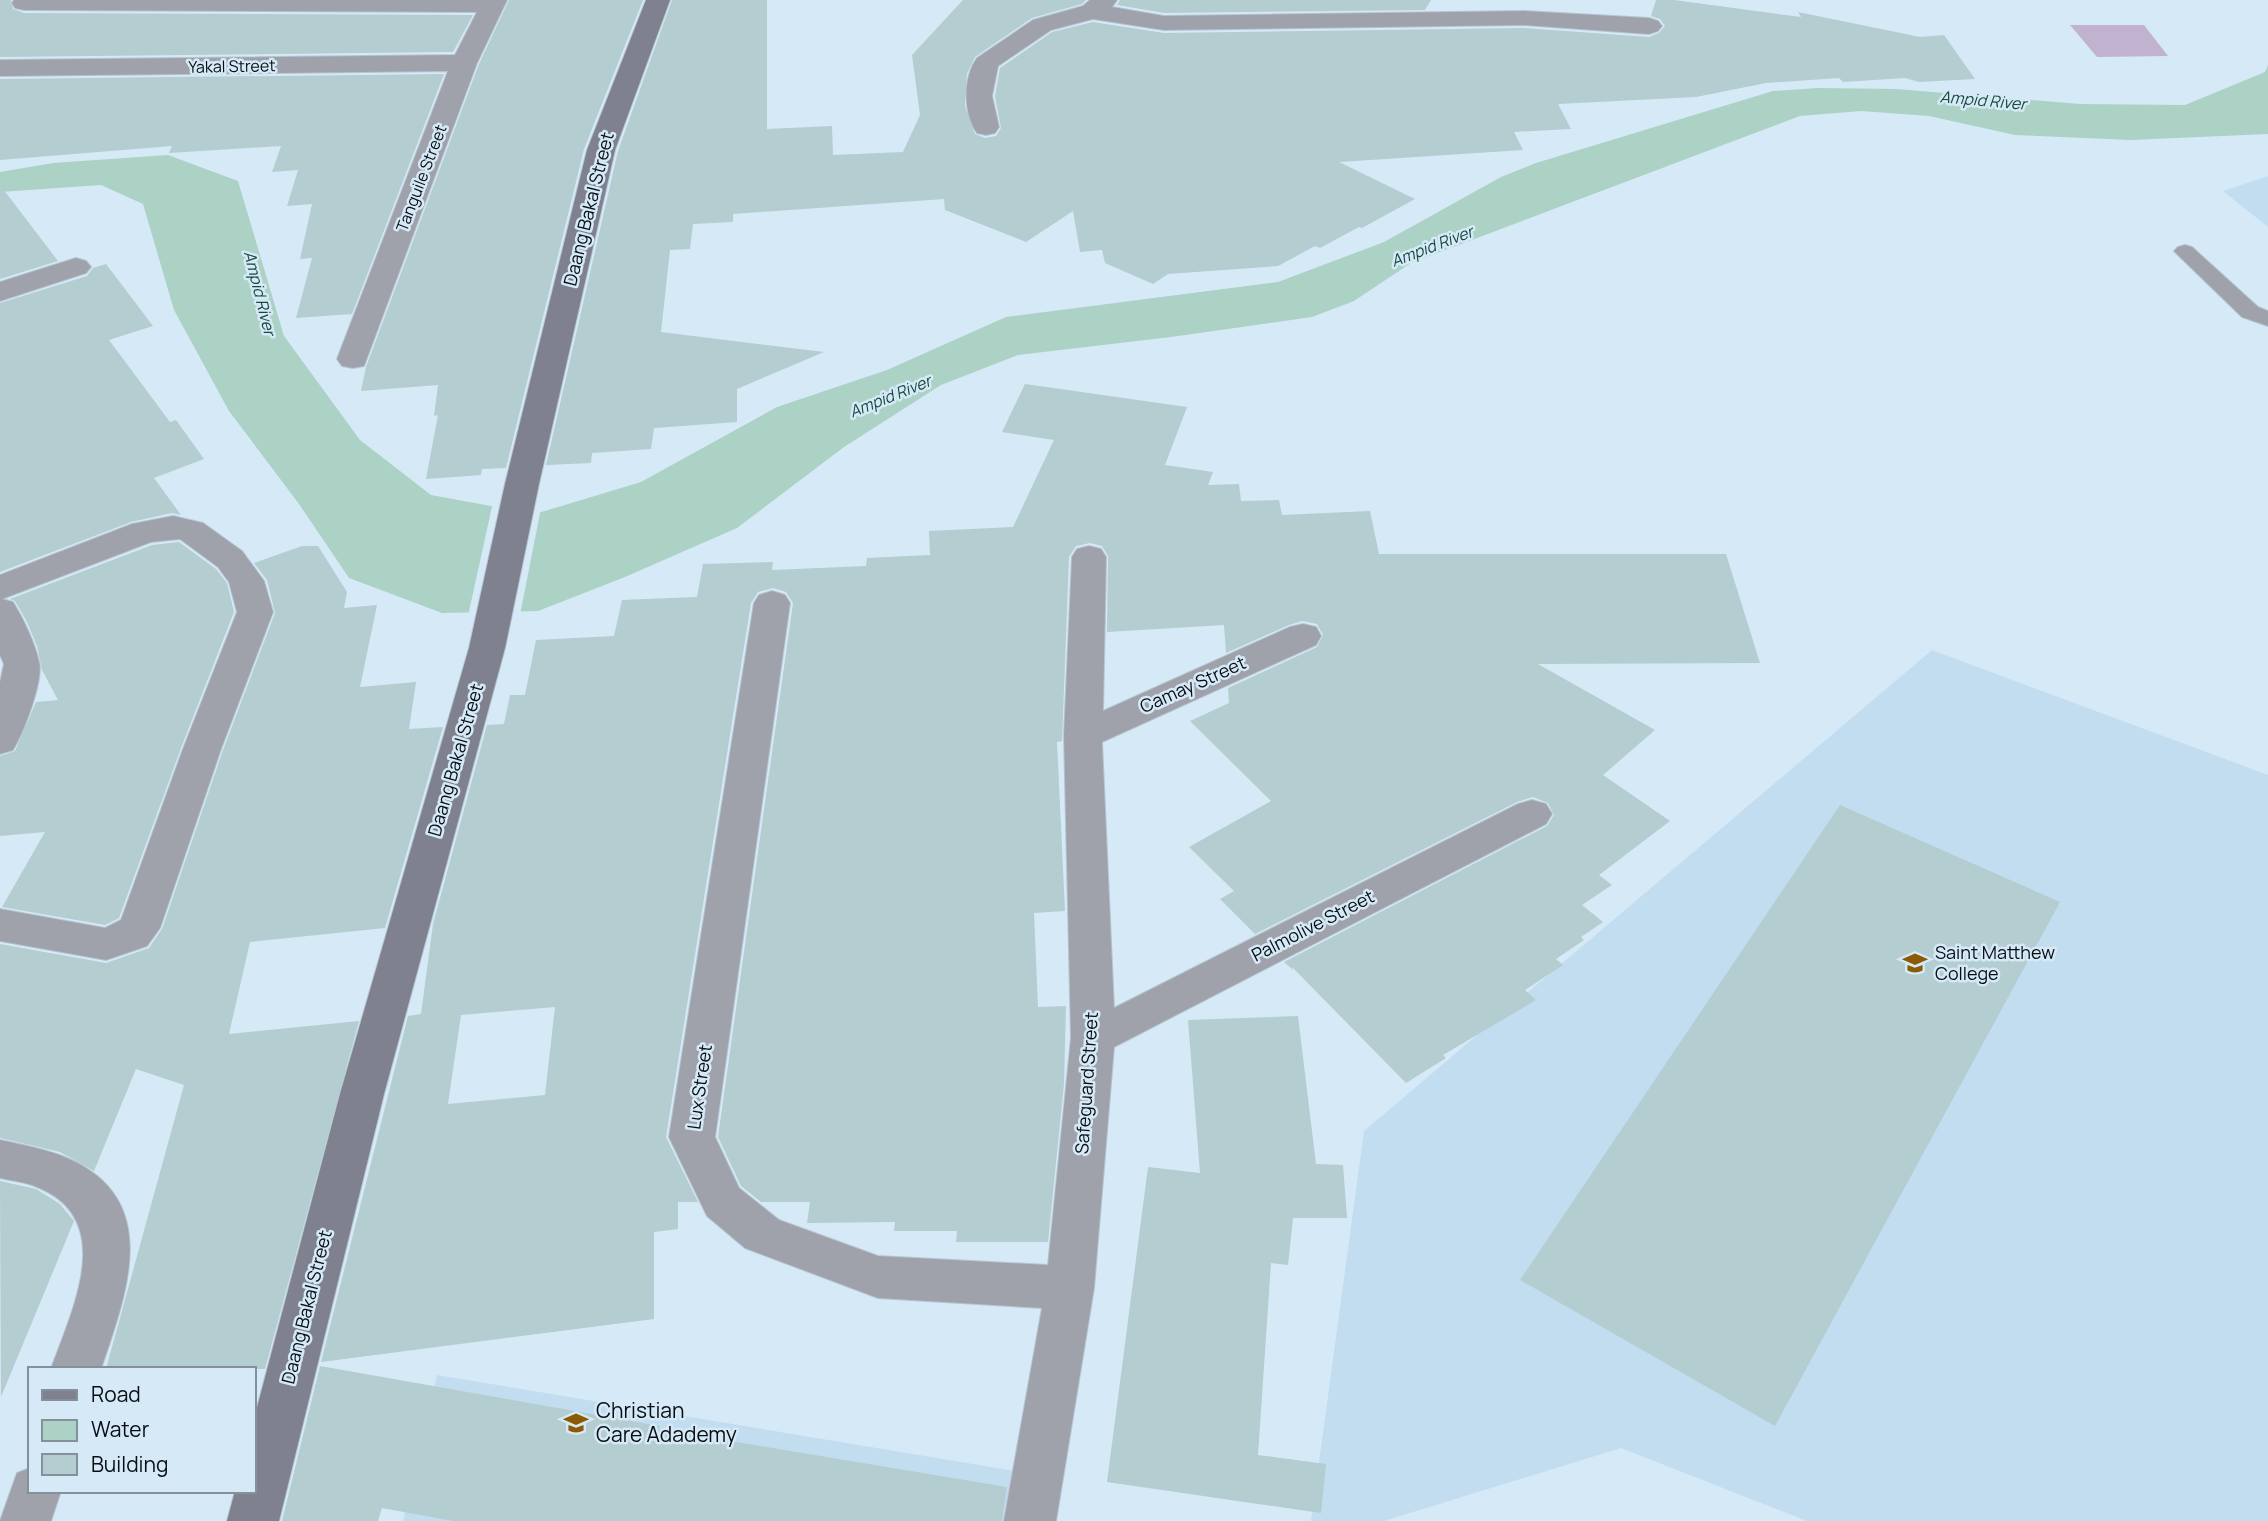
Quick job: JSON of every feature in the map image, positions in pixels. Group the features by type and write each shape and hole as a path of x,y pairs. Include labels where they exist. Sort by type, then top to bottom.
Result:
{"street":[{"name":"Daang Bakal Street","path":"253,1521 362,1094 487,648 522,484 601,150 658,0"},
{"path":"20,6 493,2"},
{"name":"Tanguile Street","path":"353,359 464,63 493,2"},
{"path":"986,127 979,96 986,63 1042,25 1098,5 1164,23 1524,18 1649,26"},
{"name":"Yakal Street","path":"0,68 464,63"},
{"path":"0,292 76,267"},
{"path":"0,588 144,532 173,527 191,531 230,559 246,581 255,612 202,749 139,928 132,935 106,944 0,925"},
{"name":"Safeguard Street","path":"1030,1521 1070,1288 1093,1038 1083,735 1089,557"},
{"name":"Lux Street","path":"772,603 692,1137 723,1202 762,1234 878,1277 1070,1288"},
{"path":"0,610 22,664 14,705 0,741"},
{"name":"Camay Street","path":"1083,735 1303,636"},
{"name":"Palmolive Street","path":"1093,1038 1532,814"},
{"path":"0,1159 52,1172 82,1188 98,1206 108,1227 110,1249 98,1303 77,1367"},
{"path":"25,1521 34,1493"}],"lane":[{"path":"2185,251 2250,312 2268,319"}],"shaded area":[{"path":"2070,25 2144,25 2168,56 2097,57"},
{"path":"2268,176 2268,227 2223,191"},
{"name":"Saint Matthew College","path":"1932,650 2268,775 2268,1521 1807,1521 1621,1448 1384,1521 1311,1521 1364,1131"},
{"name":"Christian Care Adademy","path":"437,1375 1015,1471 1004,1521 403,1521"}],"water":[{"name":"Ampid River","path":"2268,65 2268,134 2130,140 2015,135 1929,116 1861,111 1800,116 1411,263 1354,301 1312,317 1018,355 941,385 844,447 737,528 625,577 538,611 442,613 349,578 299,504 229,411 174,310 143,204 101,185 0,192 0,172 53,163 168,155 238,181 284,336 360,440 431,495 535,514 641,482 777,407 887,370 1006,317 1278,282 1384,242 1501,177 1536,163 1773,91 1817,88 1896,89 2080,104 2185,105 2265,72"}],"pier":[{"path":"493,502 535,510 541,508 520,615 468,616"}],"building":[{"path":"0,0 11,0 13,9 24,13 473,15 453,52 0,57"},
{"path":"509,0 643,0 584,149 506,468 482,469 481,475 426,479 438,415 434,416 438,385 361,391 366,367 479,64"},
{"path":"672,0 767,0 767,129 832,126 833,155 903,152 920,115 912,55 963,0 1086,0 1082,4 1032,18 975,57 967,74 965,106 975,134 985,138 996,136 1001,128 995,96 1000,68 1052,32 1093,22 1164,33 1524,28 1649,37 1659,33 1665,26 1660,19 1651,16 1656,0 1674,0 1801,17 1798,12 1920,37 1944,35 1975,79 1919,82 1905,78 1843,82 1839,78 1766,83 1696,97 1558,104 1571,129 1514,132 1523,150 1339,162 1415,199 1362,228 1359,227 1320,248 1315,246 1278,266 1168,274 1153,284 1105,263 1102,250 1080,252 1073,211 1026,242 945,210 944,199 733,214 733,222 693,224 690,249 670,250 661,332 824,352 737,389 737,422 654,428 651,449 592,453 591,463 546,465 618,151"},
{"path":"1120,0 1431,0 1425,10 1164,13 1117,5"},
{"path":"444,74 352,314 296,318 312,258 300,259 312,204 287,206 298,170 272,172 281,146 169,153 172,146 0,160 0,79"},
{"path":"0,185 58,261 0,279"},
{"path":"106,264 153,326 109,340 170,422 176,420 204,459 154,478 181,515 172,513 131,522 0,572 0,303 87,276 93,268"},
{"path":"1025,384 1187,407 1165,465 1213,472 1208,485 1239,484 1241,501 1279,500 1282,515 1370,511 1379,554 1726,554 1760,663 1538,664 1655,730 1603,775 1670,821 1599,875 1612,885 1582,905 1603,922 1581,937 1584,940 1556,959 1563,965 1525,990 1536,1000 1443,1055 1446,1058 1406,1083 1284,962 1547,826 1554,815 1548,803 1533,797 1517,802 1255,934 1220,899 1234,891 1189,847 1271,801 1190,721 1229,703 1228,688 1317,647 1323,635 1317,624 1302,621 1226,653 1224,625 1107,632 1108,556 1102,546 1090,543 1076,546 1069,557 1062,741 1057,742 1065,911 1034,913 1038,1007 1066,1006 1064,1084 1048,1242 956,1242 957,1231 894,1231 895,1222 807,1223 810,1202 761,1202 741,1186 718,1137 793,603 786,592 773,588 758,592 751,603 666,1137 698,1202 678,1202 678,1229 654,1232 654,1319 321,1362 408,1016 421,1014 433,924 487,725 504,724 510,695 525,695 536,640 614,636 622,600 697,597 703,564 773,562 772,570 866,566 867,558 930,555 929,531 1013,527 1054,440 1002,432","holes":["555,1007 545,1095 448,1104 461,1015"]},
{"path":"179,542 216,569 227,583 234,612 119,918 105,925 2,907 45,832 0,836 0,756 15,751 36,702 58,700 42,670 37,646 27,622 15,601 10,599 152,545"},
{"path":"302,546 318,546 347,592 344,608 377,605 360,687 416,682 409,729 443,727 385,928 250,942 229,1034 359,1021 265,1369 107,1367 184,1085 136,1069 94,1171 60,1152 0,1138 0,944 106,963 149,948 162,929 223,750 275,613 267,580 254,563"},
{"path":"1840,805 2060,902 1775,1426 1520,1280"},
{"path":"1298,1016 1316,1164 1343,1165 1347,1218 1293,1218 1288,1265 1271,1263 1258,1455 1326,1464 1321,1513 1107,1482 1148,1167 1200,1173 1188,1020"},
{"path":"0,1181 36,1189 60,1204 74,1221 1,1397"},
{"name":"Christian Care Adademy","path":"320,1366 660,1426 658,1429 1007,1487 1002,1521 453,1521 382,1508 378,1521 282,1521"}],"place":[{"name":"Saint Matthew College","path":"1915,963"},
{"name":"Christian Care Adademy","path":"576,1423"}]}
